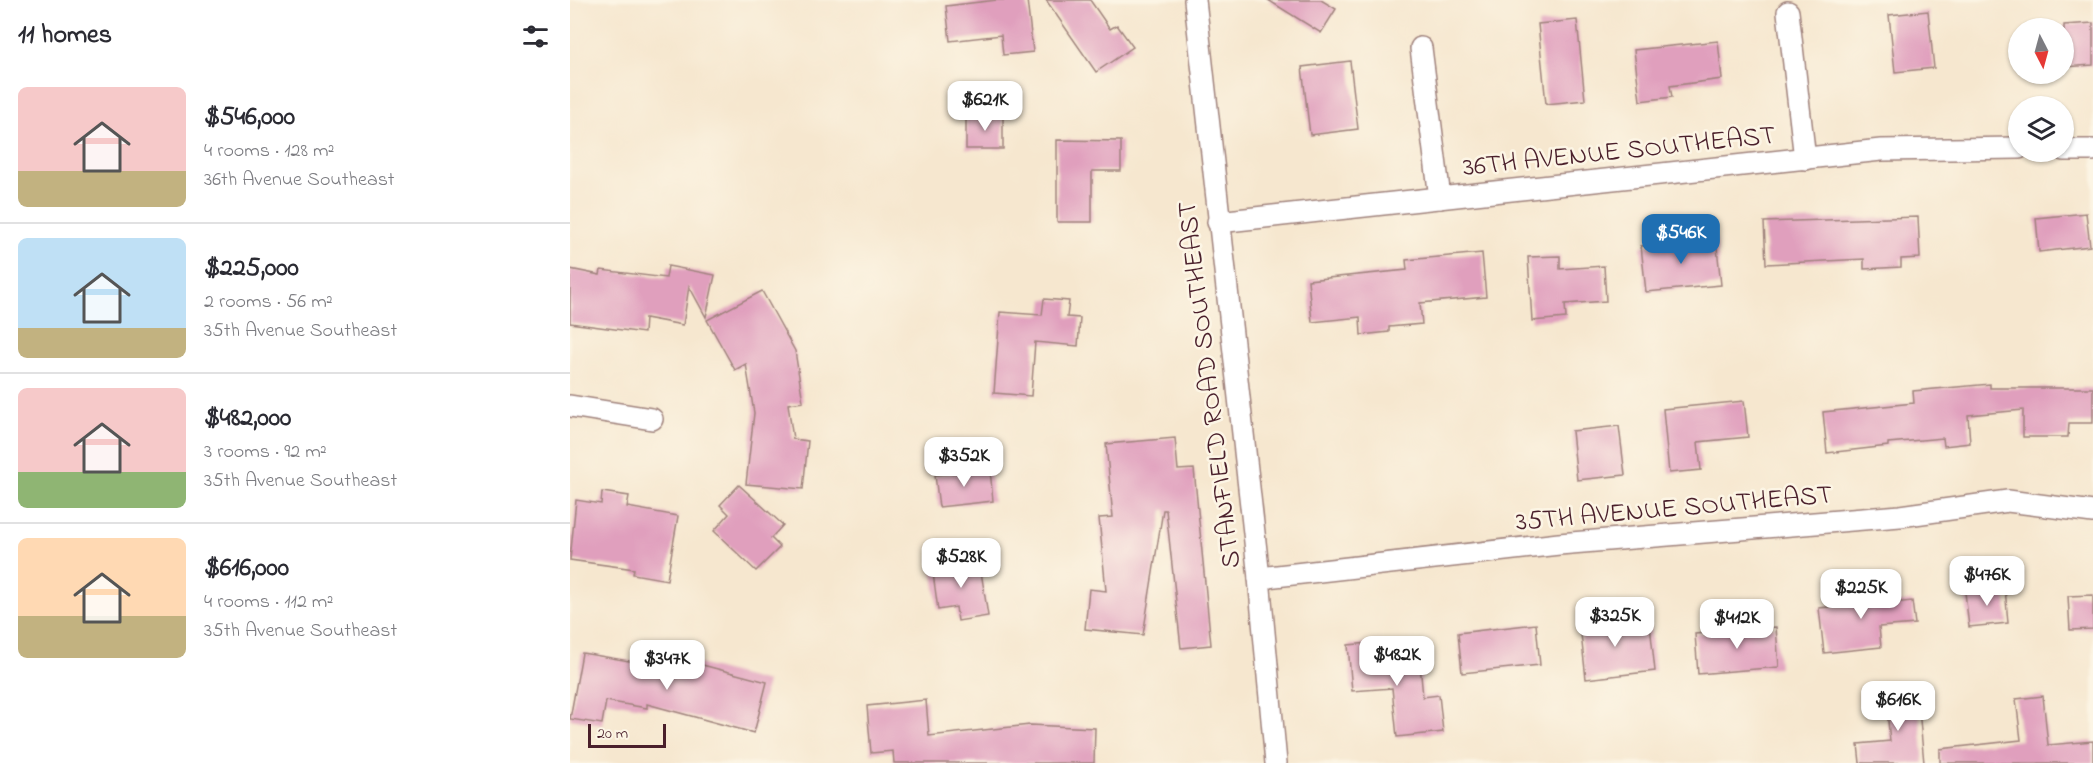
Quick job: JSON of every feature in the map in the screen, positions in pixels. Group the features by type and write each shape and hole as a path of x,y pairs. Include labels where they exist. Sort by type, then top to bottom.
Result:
{"street":[{"name":"STANFIELD ROAD SOUTHEAST","path":"1195,0 1259,578 1276,763"},
{"name":"36TH AVENUE SOUTHEAST","path":"1788,12 1805,159"},
{"name":"36TH AVENUE SOUTHEAST","path":"1421,48 1440,198"},
{"name":"36TH AVENUE SOUTHEAST","path":"1218,222 1881,150 2008,148"},
{"path":"2074,150 2093,150"},
{"path":"570,406 652,419"},
{"name":"35TH AVENUE SOUTHEAST","path":"1259,578 1559,544 1900,516 2008,501 2093,512"}],"building":[{"path":"997,0 1027,0 1033,52 1003,55 1001,35 950,41 946,6"},
{"path":"1046,0 1090,0 1110,29 1117,25 1133,47 1096,72"},
{"path":"1268,0 1321,0 1336,9 1321,33"},
{"path":"1928,11 1934,68 1895,72 1889,15"},
{"path":"1577,20 1585,100 1546,104 1538,24"},
{"path":"2093,23 2093,65 2074,66 2074,24"},
{"path":"1718,41 1722,79 1670,86 1672,97 1640,101 1634,50"},
{"path":"1350,61 1358,129 1310,135 1302,67"},
{"path":"966,115 1003,115 1003,149 966,149"},
{"path":"1057,140 1121,141 1121,171 1092,171 1092,222 1057,222"},
{"path":"2086,213 2090,246 2039,252 2036,218"},
{"path":"1918,217 1920,258 1901,259 1901,267 1864,269 1864,259 1766,264 1764,222"},
{"path":"1716,238 1721,285 1646,292 1641,246"},
{"path":"1482,253 1486,297 1420,303 1422,324 1389,327 1389,332 1361,335 1360,317 1312,322 1308,280 1407,270 1406,260"},
{"path":"1560,256 1560,269 1604,266 1606,301 1565,304 1566,318 1532,321 1528,257"},
{"path":"668,266 715,275 706,317 689,286 683,325 645,318 644,333 570,323 570,269 600,275 601,270 666,278"},
{"path":"762,291 795,351 803,402 788,404 793,439 808,441 803,489 746,484 754,413 746,364 735,370 707,320"},
{"path":"1044,299 1069,301 1067,317 1080,318 1078,346 1035,342 1031,396 994,393 1000,312 1042,315"},
{"path":"1990,384 1990,388 2093,388 2093,423 2069,423 2068,437 2023,437 2023,410 1968,415 1970,443 1944,446 1943,438 1888,443 1888,446 1827,453 1823,412 1914,403 1913,391"},
{"path":"1744,401 1748,437 1698,442 1701,470 1669,473 1663,409"},
{"path":"1619,426 1625,475 1577,480 1572,431"},
{"path":"1175,438 1178,470 1194,469 1211,645 1181,648 1166,510 1163,510 1143,635 1085,629 1089,589 1106,591 1099,518 1113,517 1106,444"},
{"path":"990,469 993,501 939,507 935,475"},
{"path":"739,485 783,525 771,538 780,547 756,571 714,531 729,514 720,505"},
{"path":"602,492 629,496 627,507 678,516 667,580 633,574 634,569 570,560 576,500 601,504"},
{"path":"979,559 988,616 958,621 956,607 938,610 932,566"},
{"path":"1874,580 1876,605 1912,601 1915,624 1879,627 1881,647 1824,653 1819,608 1850,605 1847,583"},
{"path":"2005,588 2008,623 1969,627 1965,592"},
{"path":"2093,595 2093,629 2070,630 2068,596"},
{"path":"1608,613 1610,629 1650,625 1655,671 1586,679 1579,616"},
{"path":"1536,624 1540,665 1462,673 1458,633"},
{"path":"1776,627 1779,667 1698,674 1695,634"},
{"path":"1380,642 1382,656 1419,653 1423,697 1439,695 1443,732 1397,737 1392,688 1352,691 1348,645"},
{"path":"582,653 688,671 691,662 767,682 754,733 647,704 647,708 606,701 602,724 570,719"},
{"path":"1917,688 1924,763 1860,763 1858,744 1890,741 1885,691"},
{"path":"2043,696 2048,745 2093,741 2093,763 1940,763 1940,749 2021,740 2016,699"},
{"path":"926,700 929,736 1030,725 1095,728 1094,763 894,763 893,751 871,753 867,706"}]}
